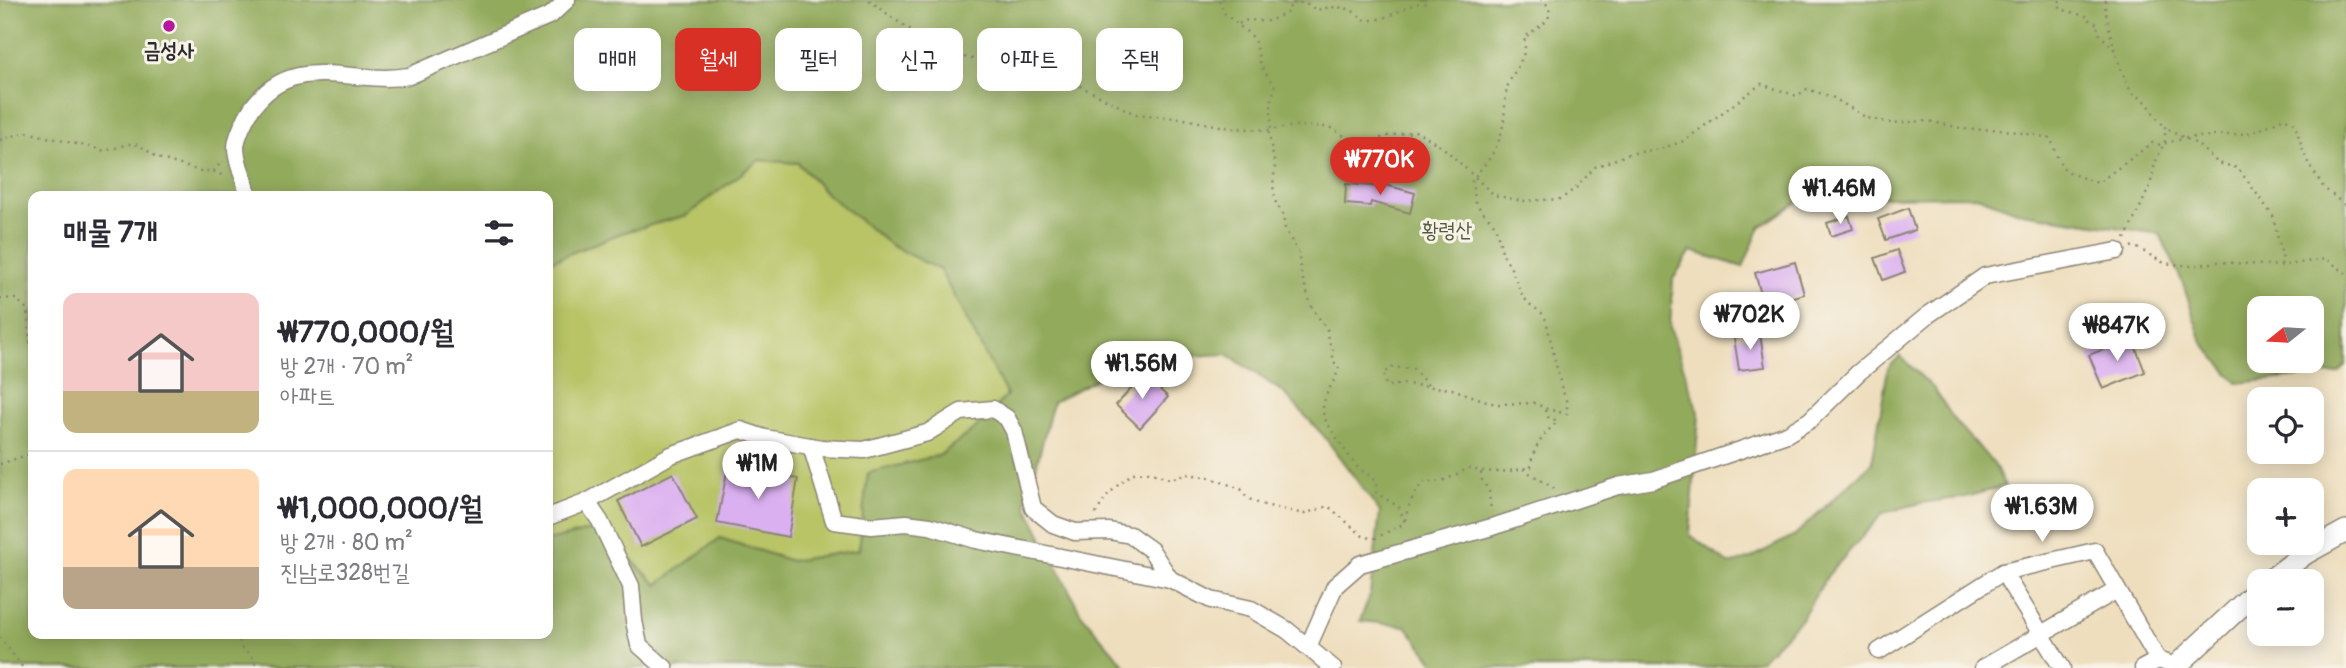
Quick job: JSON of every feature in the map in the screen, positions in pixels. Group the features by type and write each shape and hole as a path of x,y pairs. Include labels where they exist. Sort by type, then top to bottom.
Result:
{"main road":[{"path":"2285,569 2306,553 2346,531"},
{"path":"2169,664 2247,599"}],"street":[{"path":"247,191 236,147 248,114 263,93 280,81 319,72 390,79 409,76 551,15 567,0"},
{"path":"1308,647 1335,586 1360,564 1492,527 1618,486 1653,480 1787,434 1810,420 1858,373 1928,315 1985,276 2118,251"},
{"path":"553,515 587,502 671,455 741,430 765,438 811,446 864,450 927,433 961,412 993,410 1007,418 1014,430 1033,508 1053,524 1075,533 1109,531 1130,535 1151,550 1170,579"},
{"path":"811,446 834,521 872,526 906,523 930,526 976,540 1170,579 1211,600 1251,609 1287,630 1333,668"},
{"path":"587,502 600,521 631,586 639,645 665,668"},
{"path":"1880,652 2003,572 2095,551 2117,590 2169,664 2143,668"},
{"path":"2003,572 2062,668"},
{"path":"1983,668 2117,590"}],"path":[{"path":"869,0 947,54 1074,83 1135,114 1179,118 1230,128 1268,130 1296,125 1329,127 1360,145 1387,136 1417,131 1446,150 1494,195 1522,201 1561,199 1577,187 1595,167 1629,154 1684,141 1761,84 1797,96 1807,89 1832,97 1867,118 1891,123 1928,121 1969,130 1999,130 2051,138 2057,161 2068,173 2098,183 2152,143 2157,145 2187,138 2252,133 2284,118 2294,123 2307,161 2324,188 2346,206"},
{"path":"1219,0 1224,13 1254,38 1261,66 1275,86 1271,101 1271,127 1268,130 1275,166 1273,186 1276,203 1283,214 1285,229 1298,252 1302,277 1312,307 1326,329 1333,350 1333,361 1339,367 1323,405 1325,418 1347,455 1376,482 1376,493 1399,507 1405,523"},
{"path":"1239,24 1242,20 1255,19 1264,22 1279,16 1288,12 1291,2 1306,3 1316,10 1341,8 1356,12 1361,19 1368,20 1396,15 1417,2 1425,3 1429,0"},
{"path":"1428,385 1413,369 1393,367 1384,373 1386,386 1404,384 1452,388 1495,404 1536,403 1567,414 1567,403 1546,320 1521,293 1503,255 1495,225 1476,204 1472,182 1490,159 1503,131 1507,102 1505,93 1526,45 1524,38 1548,20 1550,10 1541,0"},
{"path":"2060,0 2058,5 2064,10 2089,17 2088,19 2099,25 2099,35 2117,52"},
{"path":"2105,0 2109,30 2124,79 2133,95 2145,101 2156,119 2172,132 2187,138 2218,163 2238,168 2273,216 2283,261 2280,266"},
{"path":"2118,251 2150,186 2155,163 2164,144 2165,126"},
{"path":"0,141 26,132 106,151 127,144 139,145 158,158 200,171 213,171 247,191"},
{"path":"2118,251 2134,246 2164,263 2191,266 2218,262 2280,266 2326,259 2346,273"},
{"path":"0,298 16,299 27,309 28,320"},
{"path":"1405,523 1406,511 1425,481 1444,480 1469,468 1495,473 1531,467 1531,460 1546,430 1557,422 1548,417 1544,408"},
{"path":"0,464 28,455"},
{"path":"1523,469 1554,488 1569,503"},
{"path":"1481,471 1482,480 1489,491 1492,527"},
{"path":"1075,533 1094,516 1105,498 1119,484 1133,473 1149,472 1170,479 1188,474 1208,477 1241,489 1247,498 1260,504 1304,514 1328,506 1363,536 1374,539 1405,523"},
{"path":"0,638 23,668"},
{"path":"239,639 242,649 250,654 258,668"}],"green space":[{"name":"황령산","path":"0,0 2346,0 2346,365 2339,373 2237,383 2202,342 2182,281 2160,234 2022,213 1977,196 1804,198 1760,227 1743,267 1691,251 1673,279 1670,327 1699,415 1690,535 1729,564 1749,559 1795,535 1872,463 1888,368 1900,356 1934,389 1957,424 1994,464 2005,486 1883,513 1828,575 1801,619 1761,660 1707,668 1438,668 1406,626 1360,621 1370,594 1380,512 1323,435 1284,393 1227,354 1134,359 1053,402 1026,505 1081,614 1127,668 0,668"},
{"path":"759,160 798,163 826,193 892,246 940,270 1007,395 977,427 940,455 868,474 859,550 791,561 720,538 657,585 600,528 553,540 553,260 621,233 687,215"}],"building":[{"path":"1346,184 1382,187 1382,184 1415,193 1410,213 1371,202 1370,206 1345,204"},
{"path":"1908,208 1915,230 1886,240 1878,219"},
{"path":"1849,216 1853,229 1831,236 1827,223"},
{"path":"1897,250 1905,272 1883,280 1875,258"},
{"path":"1795,262 1804,294 1764,305 1755,273"},
{"path":"1760,334 1765,367 1739,370 1734,338"},
{"path":"2132,338 2145,372 2103,389 2089,355"},
{"path":"1144,375 1168,397 1140,428 1116,405"},
{"path":"728,466 798,479 788,537 717,523"},
{"path":"673,473 697,519 641,547 618,501"}],"place":[{"name":"금성사","path":"169,26"}]}
